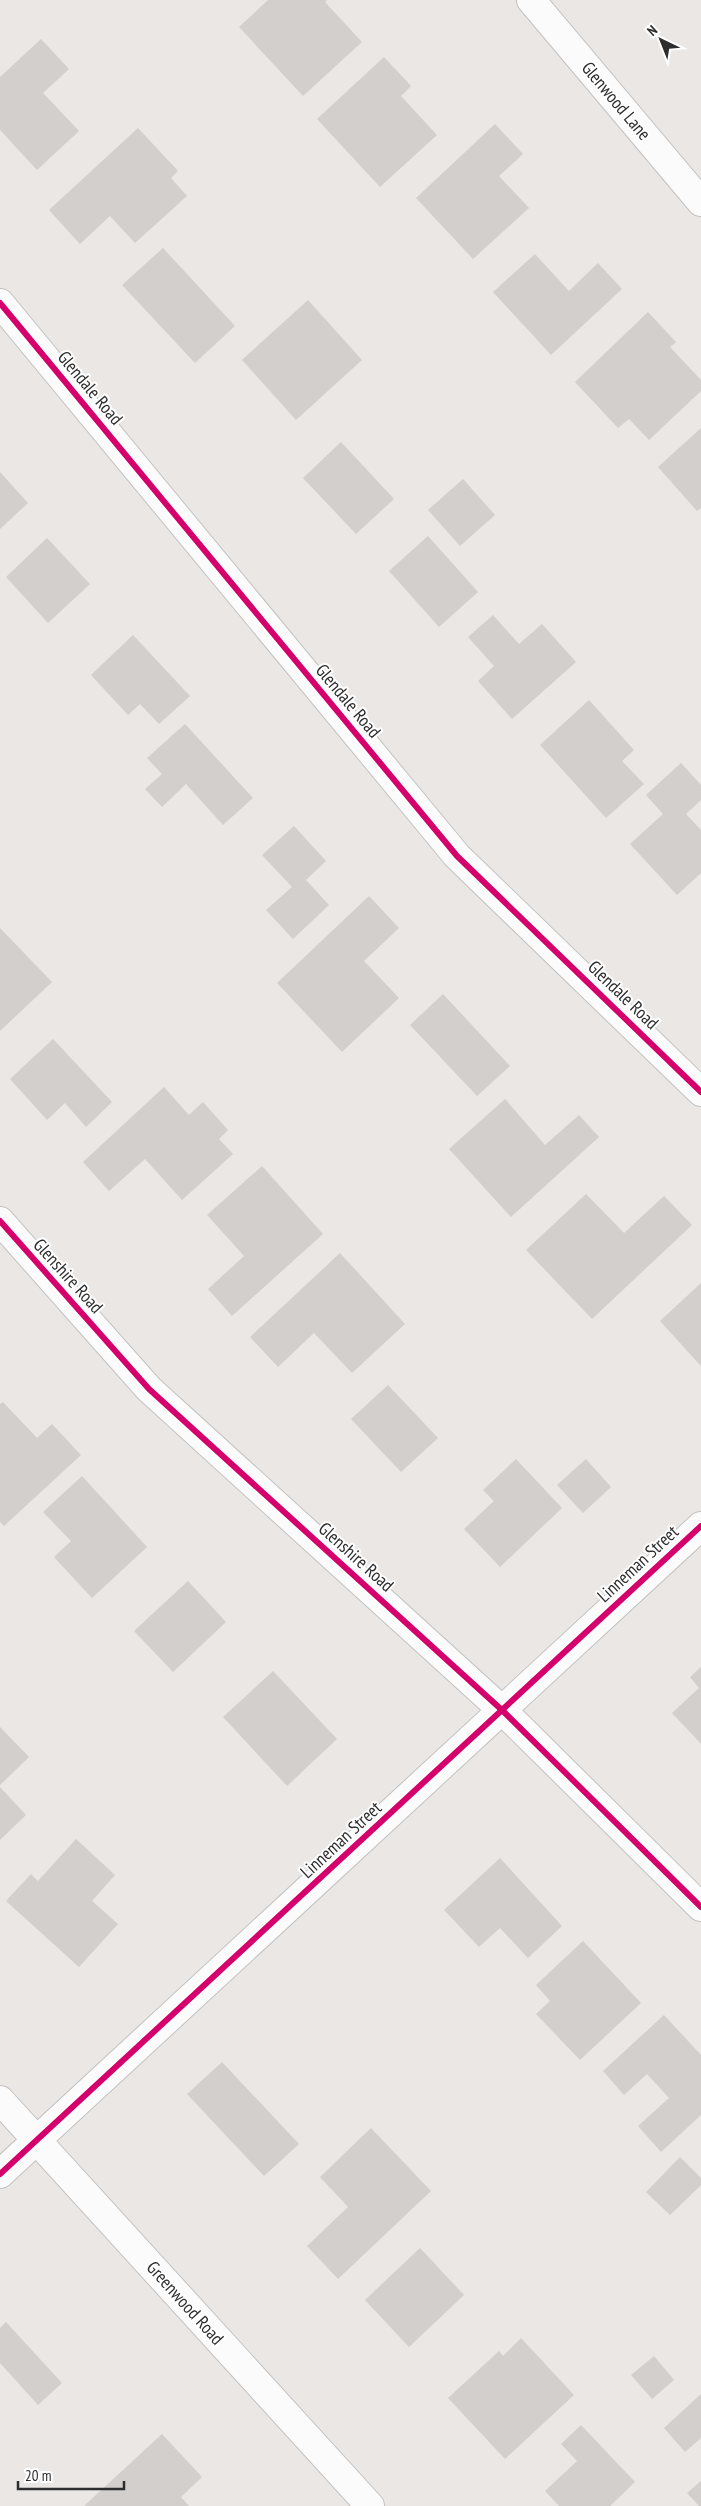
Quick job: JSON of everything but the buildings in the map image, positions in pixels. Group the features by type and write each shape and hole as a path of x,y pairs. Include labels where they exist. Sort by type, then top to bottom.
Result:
{"street":[{"name":"Glenwood Lane","path":"531,0 701,202"},
{"name":"Glendale Road","path":"0,303 457,856 701,1092"},
{"name":"Glenshire Road","path":"0,1222 149,1389 503,1711 701,1907"},
{"name":"Linneman Street","path":"0,2174 38,2141 701,1526"},
{"name":"Greenwood Road","path":"0,2100 370,2506"}],"cycle path":[{"path":"0,303 457,856 701,1092"},
{"path":"0,1221 149,1389 503,1711 701,1907"},
{"path":"0,2174 701,1526"}]}
